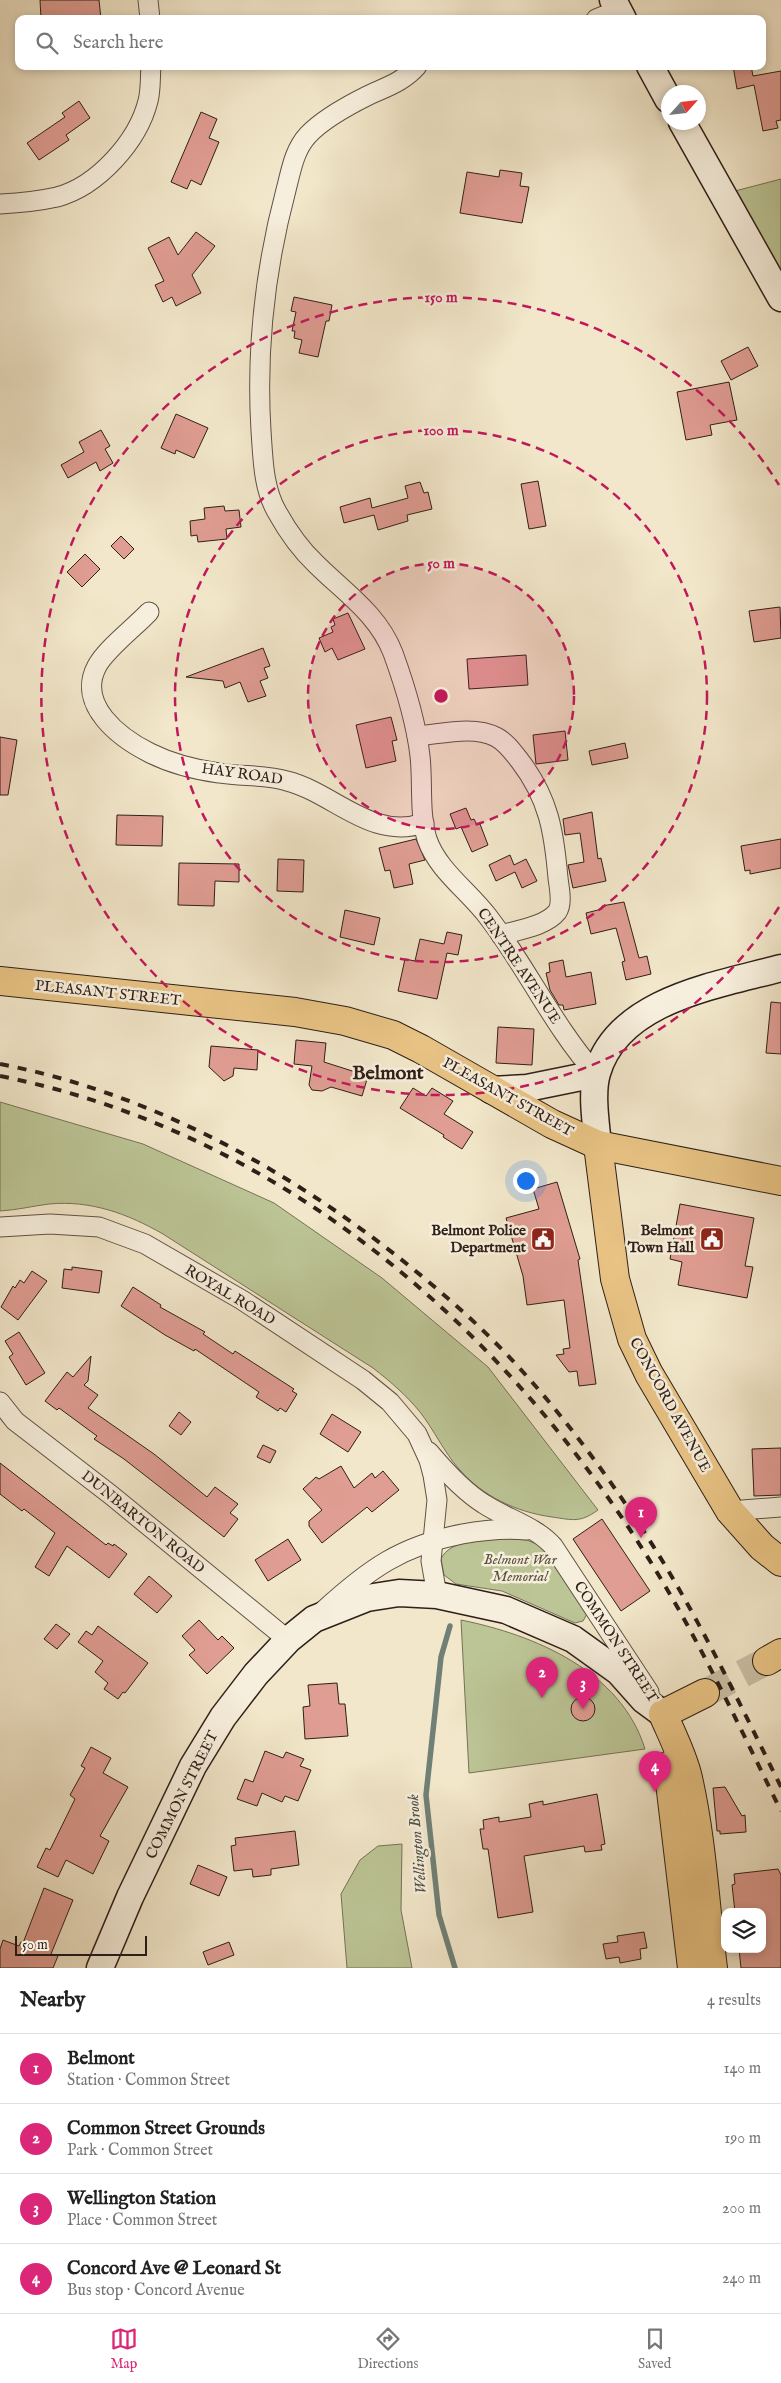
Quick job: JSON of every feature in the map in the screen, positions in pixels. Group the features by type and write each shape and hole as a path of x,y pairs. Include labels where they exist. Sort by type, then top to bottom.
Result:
{"main road":[{"path":"652,70 661,86"},
{"path":"686,130 781,298"},
{"name":"CONCORD AVENUE","path":"781,968 703,990 656,1007 638,1018 620,1033 606,1052 596,1074 598,1145 615,1279 629,1331 649,1374 730,1511 762,1547 781,1562"},
{"name":"PLEASANT STREET","path":"0,981 295,1012 337,1019 393,1035 422,1049 552,1124 598,1145 781,1181"},
{"path":"491,1090 527,1088 596,1074"},
{"name":"COMMON STREET","path":"100,1968 130,1897 193,1766 222,1717 256,1674 288,1640 314,1619 351,1603 383,1594 437,1595 506,1610 573,1639 619,1672 644,1700 663,1714"},
{"path":"663,1714 705,1692"},
{"path":"663,1714 692,1968"},
{"path":"663,1714 688,1777 713,1968"}],"street":[{"path":"148,0 150,15"},
{"path":"0,204 58,196 95,178 121,152 140,124 149,100 151,70"},
{"name":"CENTRE AVENUE","path":"413,70 401,81 361,99 313,130 302,143 294,162 276,225 269,262 260,340 258,381 263,457 268,488 275,508 294,539 313,561 363,607 381,630 391,649 404,684 417,736 427,838 440,862 487,915 577,1052 596,1074"},
{"name":"HAY ROAD","path":"149,612 103,657 94,671 92,680 92,693 97,710 102,718 125,737 151,754 190,766 219,773 290,781 369,822 412,827 424,822"},
{"path":"417,736 486,732 497,737 517,757 543,796 554,846 560,894 559,909 540,923 501,935"},
{"name":"ROYAL ROAD","path":"0,1226 50,1224 99,1227 146,1244 242,1300 363,1380 401,1413 423,1445 458,1484 484,1504 534,1530"},
{"name":"DUNBARTON ROAD","path":"0,1402 16,1421 111,1494 288,1640"},
{"name":"ROYAL ROAD","path":"423,1445 436,1487 436,1521 432,1570 437,1595"},
{"path":"730,1511 781,1507"},
{"name":"COMMON STREET","path":"314,1619 347,1589 377,1566 412,1548 433,1540 488,1530 534,1530 557,1551 663,1714"}],"green space":[{"path":"781,179 781,273 735,191"},
{"path":"0,1102 143,1144 274,1203 382,1278 488,1367 598,1510 581,1519 566,1519 539,1515 513,1507 489,1495 468,1479 459,1469 420,1412 404,1394 380,1373 163,1234 136,1220 94,1206 65,1203 0,1211"},
{"name":"Belmont War Memorial","path":"500,1538 527,1540 541,1546 587,1614 583,1621 575,1623 502,1591 456,1584 444,1575 441,1559 451,1548 467,1542"},
{"path":"461,1620 518,1636 572,1661 596,1678 617,1698 633,1722 645,1749 469,1773"},
{"path":"402,1844 401,1910 412,1968 347,1968 341,1894 360,1860 378,1846"}],"building":[{"path":"40,0 99,0 101,15 41,15"},
{"path":"734,70 752,70 753,76 781,71 781,120 776,121 778,128 763,131 754,85 737,89"},
{"path":"79,101 90,118 66,135 69,140 39,160 27,143 65,117 62,113"},
{"path":"201,112 217,119 209,138 219,142 201,185 191,180 187,189 171,182"},
{"path":"500,170 522,173 520,186 529,187 522,223 460,213 467,172 499,177"},
{"path":"196,232 215,246 192,275 201,293 176,306 172,297 163,302 155,285 164,281 148,248 169,237 178,255"},
{"path":"294,297 332,305 329,321 326,321 318,357 299,353 302,340 294,338 295,331 292,331 296,312 291,311"},
{"path":"748,347 758,366 731,380 721,361"},
{"path":"729,382 737,420 710,425 712,435 686,440 677,392"},
{"path":"176,414 208,428 194,458 176,450 175,454 161,448"},
{"path":"101,430 110,446 105,449 113,463 100,471 96,462 68,478 61,465 84,452 79,442"},
{"path":"538,481 546,526 529,529 521,484"},
{"path":"420,482 424,493 428,492 432,509 407,515 408,521 378,530 374,515 344,523 340,507 370,498 372,508 408,498 405,486"},
{"path":"224,506 225,511 239,510 241,527 226,529 227,539 198,542 197,535 191,536 190,521 205,519 204,508"},
{"path":"121,536 134,549 124,559 111,546"},
{"path":"85,554 100,569 82,587 67,572"},
{"path":"780,607 781,638 754,642 749,611"},
{"path":"348,613 365,649 338,660 332,648 325,652 319,638 333,632 331,627 335,625 333,619"},
{"path":"263,648 270,666 264,668 268,678 260,681 266,696 248,702 240,682 225,688 223,681 186,677"},
{"path":"526,655 528,685 469,689 467,659"},
{"path":"391,717 397,740 392,741 396,761 366,768 356,725"},
{"path":"565,731 568,760 536,764 533,735"},
{"path":"0,737 17,740 8,795 0,795"},
{"path":"625,743 628,758 592,765 589,751"},
{"path":"466,808 471,820 474,819 477,825 480,824 488,845 472,852 461,827 456,829 450,814"},
{"path":"592,812 598,859 601,858 606,881 573,888 568,865 584,862 580,833 565,835 563,819"},
{"path":"117,815 163,816 162,846 116,845"},
{"path":"416,839 425,860 409,864 413,884 394,888 390,870 385,871 379,848"},
{"path":"781,839 781,868 750,874 750,870 745,871 741,846"},
{"path":"510,855 514,865 526,859 537,881 522,888 515,872 496,881 489,865"},
{"path":"278,859 304,860 303,892 277,891"},
{"path":"179,863 239,864 239,882 215,881 214,906 178,905"},
{"path":"624,902 639,958 647,956 651,974 626,980 622,962 625,961 616,928 591,934 586,913 602,909 602,906"},
{"path":"345,910 380,918 374,945 340,937"},
{"path":"447,932 462,935 458,955 447,953 437,999 398,991 405,959 415,961 420,939 444,944"},
{"path":"563,960 566,977 591,972 596,1004 564,1010 563,1005 559,1005 550,990 546,973 550,972 549,963"},
{"path":"771,1002 781,1003 781,1054 766,1053"},
{"path":"498,1027 534,1029 532,1065 496,1063"},
{"path":"296,1040 326,1043 324,1062 368,1076 362,1096 331,1087 322,1091 312,1090 309,1085 312,1066 294,1064"},
{"path":"211,1046 258,1050 257,1070 234,1068 233,1076 224,1081 209,1067"},
{"path":"413,1088 426,1096 432,1088 453,1101 444,1114 473,1132 462,1149 443,1137 444,1135 400,1108"},
{"path":"557,1182 580,1259 578,1260 596,1384 579,1386 577,1371 569,1372 556,1355 564,1354 563,1349 570,1348 564,1300 527,1305 523,1276 506,1218 539,1209 533,1189"},
{"name":"Belmont Town Hall","path":"680,1204 754,1218 745,1266 753,1267 747,1298 678,1285 682,1262 670,1259"},
{"path":"72,1267 102,1271 99,1293 62,1288 64,1269 72,1270"},
{"path":"32,1271 47,1281 18,1320 1,1307 13,1286 15,1288 20,1280 24,1283"},
{"path":"133,1287 161,1305 160,1307 205,1332 203,1334 233,1354 235,1351 294,1389 292,1391 297,1394 286,1412 280,1408 278,1411 256,1397 259,1392 195,1349 194,1351 165,1335 121,1306"},
{"path":"19,1332 45,1373 26,1385 9,1357 13,1354 5,1341"},
{"path":"91,1356 88,1381 84,1385 98,1395 88,1408 154,1454 207,1497 215,1487 238,1504 230,1513 238,1519 224,1537 124,1459 94,1439 97,1436 59,1408 57,1410 45,1401 67,1372 73,1377"},
{"path":"179,1412 191,1422 181,1435 169,1426"},
{"path":"332,1414 361,1432 348,1452 320,1434"},
{"path":"263,1445 276,1451 270,1463 257,1457"},
{"path":"781,1448 781,1495 754,1496 752,1449"},
{"path":"0,1463 106,1545 108,1543 113,1546 114,1544 127,1554 109,1578 67,1546 49,1576 35,1567 55,1533 24,1509 22,1511 0,1494"},
{"path":"341,1466 354,1488 372,1473 375,1478 383,1471 399,1490 372,1512 367,1507 322,1543 309,1526 309,1521 322,1510 303,1489 316,1477 319,1479"},
{"path":"602,1519 650,1591 621,1611 573,1539"},
{"path":"288,1539 301,1560 268,1581 255,1560"},
{"path":"149,1576 172,1596 157,1613 134,1594"},
{"path":"199,1620 218,1640 222,1636 234,1648 207,1674 189,1655 195,1650 182,1636"},
{"path":"56,1624 70,1634 57,1649 44,1639"},
{"path":"98,1626 148,1663 125,1693 123,1692 118,1699 104,1689 108,1683 95,1672 103,1661 78,1642 86,1631 92,1635"},
{"path":"337,1683 339,1704 345,1704 348,1736 305,1739 303,1707 310,1706 308,1685"},
{"path":"583,1697 592,1700 595,1709 592,1718 583,1721 574,1718 571,1709 574,1700"},
{"path":"91,1747 111,1758 103,1773 128,1787 100,1836 109,1841 93,1874 66,1860 58,1877 37,1867 46,1848 50,1850 75,1799 70,1795 85,1768 81,1766"},
{"path":"265,1751 283,1758 286,1752 304,1759 300,1766 311,1770 298,1801 285,1796 282,1802 262,1793 257,1806 237,1799 245,1779 253,1782"},
{"path":"725,1787 742,1816 745,1815 746,1832 720,1834 720,1831 717,1831 713,1788"},
{"path":"597,1794 605,1844 601,1845 602,1850 585,1852 584,1846 524,1856 533,1912 498,1918 488,1849 483,1849 480,1829 484,1829 483,1820 499,1817 499,1822 531,1817 529,1804 543,1801 543,1805"},
{"path":"295,1831 299,1865 271,1869 271,1875 253,1877 252,1869 234,1871 231,1846 236,1845 235,1838"},
{"path":"198,1865 227,1877 219,1896 190,1884"},
{"path":"778,1869 781,1875 781,1968 741,1968 739,1953 766,1953 766,1908 735,1908 732,1885 735,1884 734,1874"},
{"path":"44,1888 73,1900 51,1954 58,1956 53,1968 0,1968 0,1949 3,1940 19,1946 21,1942 23,1943"},
{"path":"644,1932 647,1948 640,1949 641,1959 620,1963 619,1957 606,1959 603,1944 618,1942 617,1936"},
{"path":"229,1942 234,1955 208,1965 203,1952"}],"waterway":[{"name":"Wellington Brook","path":"450,1626 441,1657 426,1795 439,1915 455,1968"}],"tunnel":[{"path":"705,1693 767,1661"}],"railway":[{"path":"0,1064 64,1079 126,1100 187,1126 247,1156 304,1190 359,1227 411,1267 486,1333 532,1382 576,1435 656,1550 676,1583 730,1684 781,1787"},
{"path":"0,1076 101,1103 196,1141 286,1190 370,1248 449,1314 521,1388 586,1468 645,1553 700,1648 781,1811"}],"place":[{"name":"Belmont Police Department","path":"543,1239"},
{"name":"Belmont Town Hall","path":"712,1239"},
{"name":"Belmont","path":"641,1538"},
{"name":"Common Street Grounds","path":"542,1698"},
{"name":"Wellington Station","path":"583,1709"},
{"name":"Concord Ave @ Leonard St","path":"655,1792"}],"district":[{"name":"Belmont","path":"388,1073"}]}
